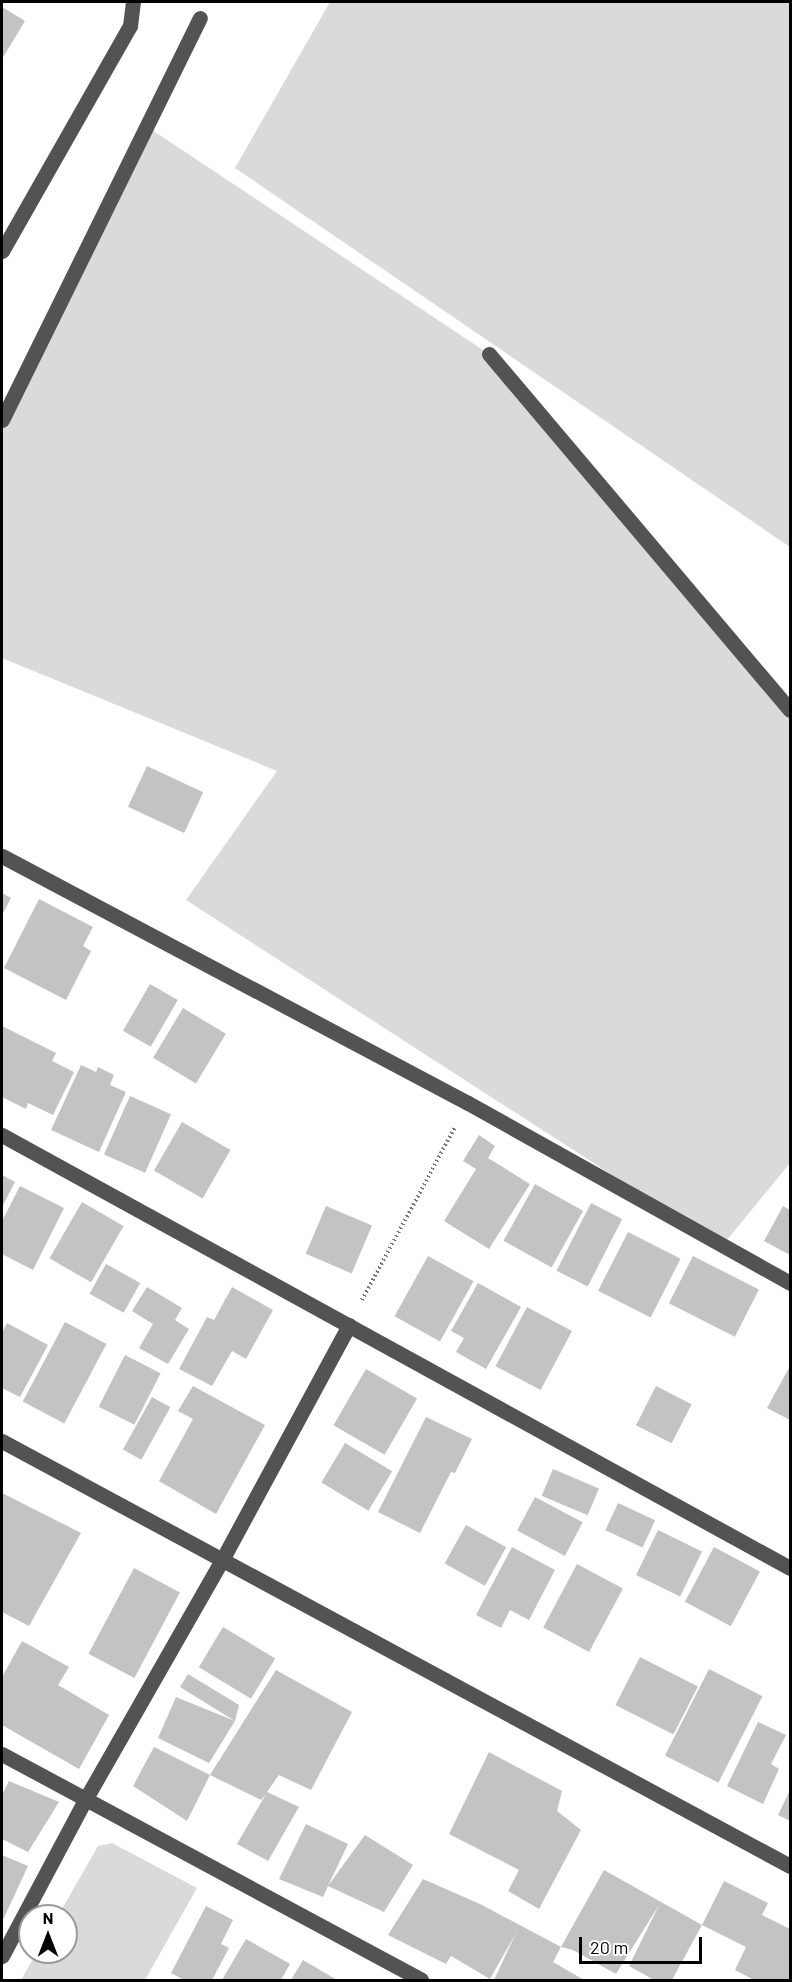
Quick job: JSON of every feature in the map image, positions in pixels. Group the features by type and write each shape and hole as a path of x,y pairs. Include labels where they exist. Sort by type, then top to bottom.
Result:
{"street":[{"path":"2,251 130,26 133,2"},
{"path":"2,420 200,18"},
{"path":"489,354 790,710"},
{"path":"2,855 468,1103 790,1283"},
{"path":"2,1134 790,1568"},
{"path":"2,1956 85,1800 222,1560 349,1324"},
{"path":"2,1441 790,1866"},
{"path":"2,1754 421,1980"}],"path":[{"path":"349,1324 468,1103"}],"shaded area":[{"path":"330,2 790,2 790,547 235,168"},
{"path":"146,126 489,354 790,710 790,1163 722,1246 186,900 277,771 2,658 2,425"},
{"path":"112,1843 197,1888 145,1980 21,1980 30,1964 78,1964 78,1904 65,1904 98,1846"}],"building":[{"path":"2,7 25,21 2,59"},
{"path":"147,766 203,792 184,833 128,807"},
{"path":"2,893 11,898 2,915"},
{"path":"39,899 93,927 83,946 91,951 66,1000 4,968"},
{"path":"150,984 178,1000 151,1047 123,1031"},
{"path":"183,1008 226,1034 196,1083 153,1058"},
{"path":"2,1026 56,1053 52,1061 74,1072 53,1115 28,1103 26,1109 2,1097"},
{"path":"81,1065 96,1072 98,1067 114,1075 110,1085 126,1092 99,1152 51,1130"},
{"path":"130,1096 171,1114 145,1173 104,1154"},
{"path":"182,1122 230,1150 202,1198 154,1170"},
{"path":"479,1135 495,1146 488,1158 530,1184 489,1249 444,1221 476,1169 463,1161"},
{"path":"2,1175 15,1182 2,1207"},
{"path":"535,1184 583,1211 552,1268 503,1241"},
{"path":"20,1186 64,1208 33,1270 2,1254 2,1221"},
{"path":"82,1202 124,1226 91,1282 50,1258"},
{"path":"591,1203 622,1219 588,1287 556,1271"},
{"path":"326,1206 372,1226 352,1273 306,1254"},
{"path":"783,1206 790,1210 790,1255 764,1241"},
{"path":"628,1232 681,1259 651,1318 598,1291"},
{"path":"428,1256 473,1281 440,1342 395,1316"},
{"path":"693,1256 759,1290 735,1337 669,1303"},
{"path":"106,1264 140,1283 124,1313 90,1294"},
{"path":"478,1283 521,1307 486,1369 456,1352 464,1338 451,1331"},
{"path":"147,1287 182,1308 175,1320 189,1329 168,1364 139,1348 153,1324 132,1311"},
{"path":"232,1287 273,1310 246,1359 232,1351 212,1386 179,1369 207,1317 214,1320"},
{"path":"527,1307 572,1331 541,1390 496,1366"},
{"path":"65,1322 106,1344 64,1424 23,1401"},
{"path":"7,1323 48,1345 20,1397 2,1388 2,1333"},
{"path":"125,1355 161,1373 134,1425 99,1407"},
{"path":"790,1366 790,1420 767,1408"},
{"path":"366,1369 417,1398 385,1455 334,1425"},
{"path":"193,1386 265,1425 216,1514 159,1481 193,1419 178,1411"},
{"path":"656,1386 692,1404 672,1443 636,1425"},
{"path":"152,1397 170,1407 141,1460 123,1449"},
{"path":"426,1417 472,1439 455,1473 451,1472 420,1533 378,1512"},
{"path":"345,1443 392,1471 368,1511 321,1482"},
{"path":"553,1469 599,1489 588,1515 542,1496"},
{"path":"2,1493 81,1533 29,1626 2,1612"},
{"path":"535,1497 583,1522 565,1556 517,1531"},
{"path":"618,1503 655,1520 642,1548 605,1530"},
{"path":"466,1525 506,1547 485,1586 445,1563"},
{"path":"658,1530 702,1551 680,1596 636,1575"},
{"path":"512,1547 555,1570 529,1620 510,1610 501,1628 476,1615"},
{"path":"714,1547 760,1571 731,1626 685,1602"},
{"path":"577,1564 623,1588 589,1652 543,1628"},
{"path":"134,1568 180,1592 134,1678 88,1654"},
{"path":"223,1627 275,1658 251,1699 199,1667"},
{"path":"22,1641 69,1667 58,1685 109,1715 79,1769 2,1725 2,1677"},
{"path":"640,1657 698,1687 673,1735 615,1705"},
{"path":"709,1669 762,1696 718,1783 665,1755"},
{"path":"276,1670 352,1712 311,1790 279,1775 267,1792 299,1807 268,1861 237,1844 266,1794 261,1800 210,1775"},
{"path":"188,1674 239,1705 235,1721 180,1687"},
{"path":"176,1697 235,1721 209,1763 158,1738"},
{"path":"758,1722 786,1735 771,1764 779,1769 763,1804 727,1786"},
{"path":"154,1747 210,1775 187,1821 133,1786"},
{"path":"489,1752 562,1791 557,1811 581,1830 539,1909 508,1891 519,1870 449,1834"},
{"path":"9,1781 59,1802 28,1852 2,1839 2,1795"},
{"path":"790,1790 790,1821 778,1815"},
{"path":"306,1824 348,1844 323,1897 279,1879"},
{"path":"365,1835 413,1865 384,1912 328,1886"},
{"path":"2,1855 28,1866 2,1922"},
{"path":"604,1870 702,1925 672,1980 654,1980 629,1966 659,1905 616,1974 573,1950 561,1947"},
{"path":"423,1879 480,1904 561,1947 553,1962 584,1980 494,1980 516,1933 490,1979 451,1956 446,1964 388,1935"},
{"path":"724,1881 768,1903 762,1915 790,1929 790,1980 754,1980 735,1970 746,1947 702,1925"},
{"path":"206,1906 233,1920 221,1944 229,1948 212,1980 184,1980 171,1973"},
{"path":"246,1939 290,1964 281,1980 222,1980"},
{"path":"303,1960 337,1980 291,1980"}]}
